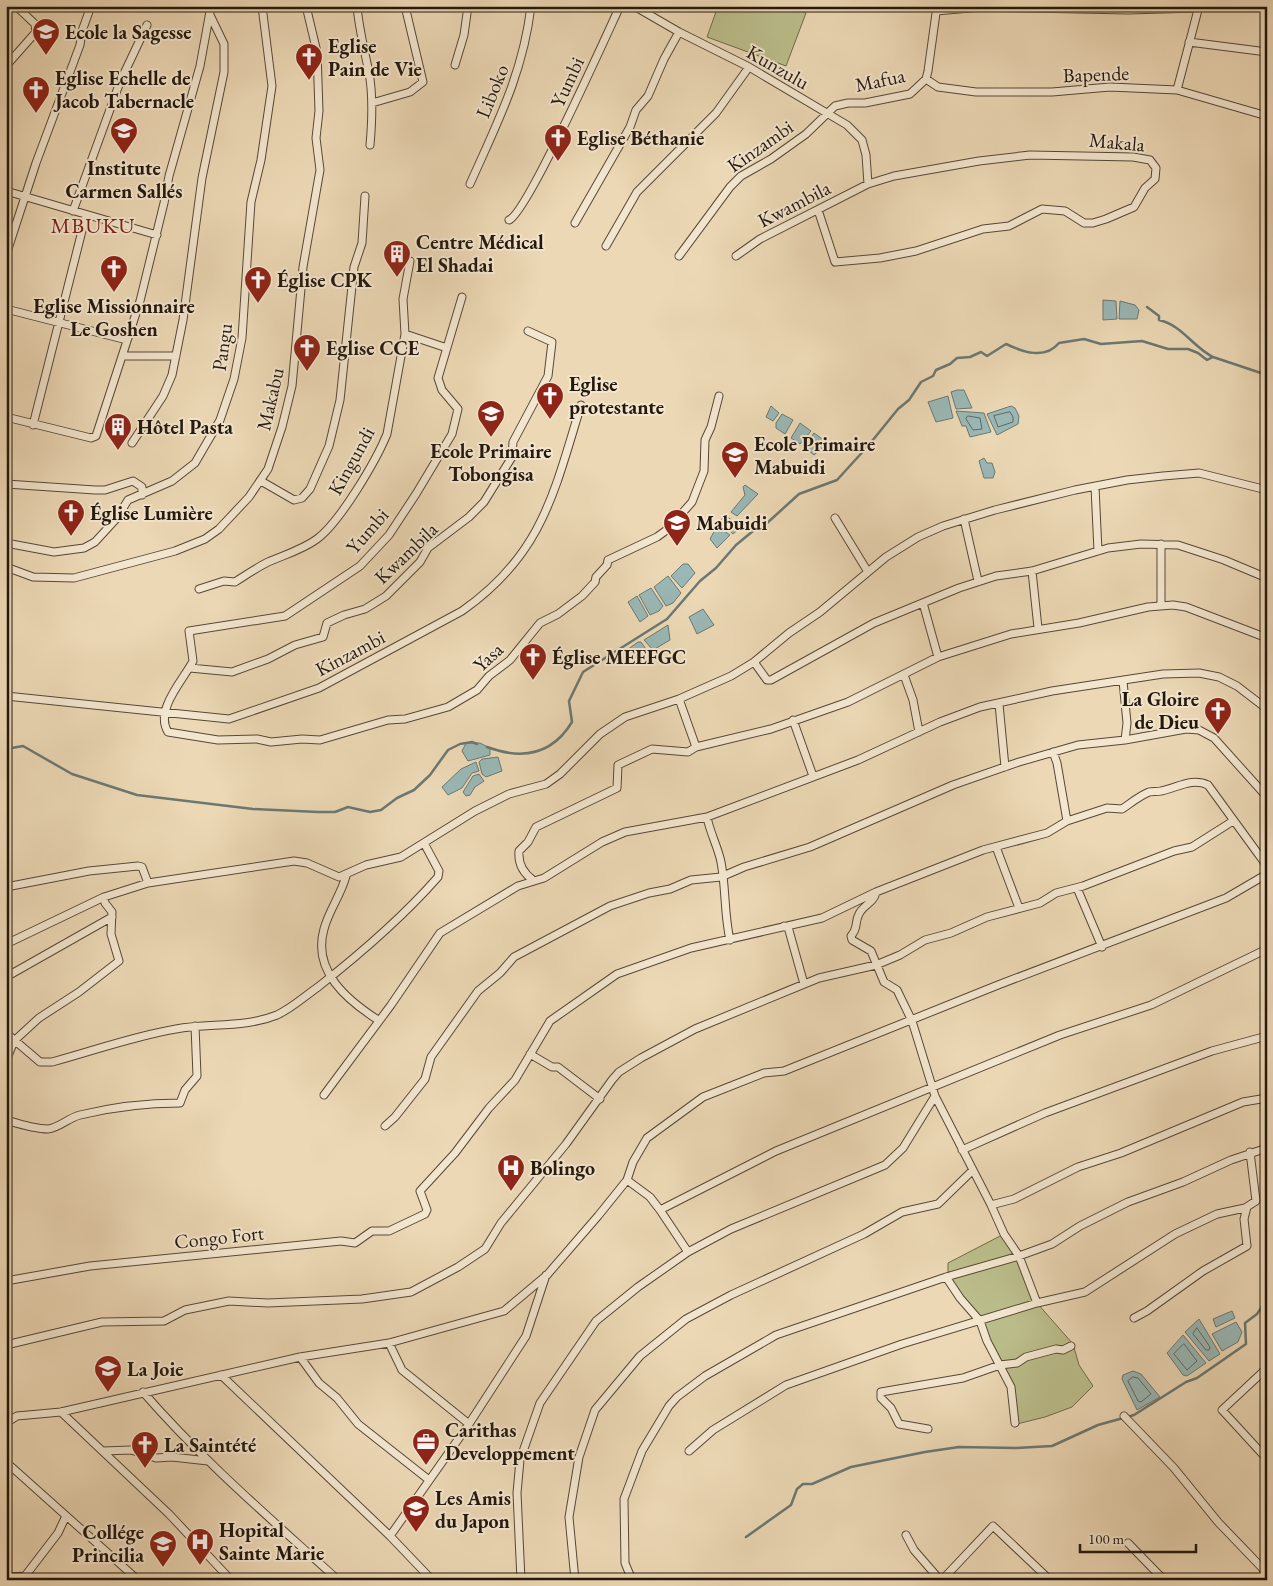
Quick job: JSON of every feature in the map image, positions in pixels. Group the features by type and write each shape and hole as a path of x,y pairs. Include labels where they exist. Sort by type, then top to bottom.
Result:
{"street":[{"path":"6,66 36,32 35,24 16,6"},
{"path":"6,255 24,196 80,45 82,31 91,6"},
{"path":"6,417 33,425 94,437 123,356 157,235 169,176 200,66 211,6"},
{"name":"Pangu","path":"6,543 54,552 84,548 95,542 117,518 124,504 180,477 201,455 220,420 234,379 242,338 251,202 261,160 272,86 262,6"},
{"name":"Makabu","path":"6,567 33,577 74,578 172,552 205,539 219,529 261,481 274,454 292,386 302,267 320,170 316,138 320,112 317,52 306,6"},
{"path":"358,6 372,103 370,145"},
{"path":"372,103 410,92 423,82 406,6"},
{"path":"456,65 464,35 468,6"},
{"name":"Liboko","path":"470,184 520,66 527,39 531,6"},
{"name":"Yumbi","path":"509,220 514,217 527,197 574,106 620,6"},
{"name":"Kunzulu","path":"634,6 679,32 749,67 847,125 860,137 866,155 868,184"},
{"path":"937,9 982,7 1128,10 1198,7 1177,90"},
{"name":"Mafua","path":"828,114 835,106 842,104 865,103 910,94 926,78 937,9"},
{"path":"132,443 163,396 176,356 189,283 202,178 224,72 224,44 210,15"},
{"path":"73,211 120,82 147,25"},
{"path":"575,223 630,128 636,110 648,96 679,32"},
{"path":"1189,42 1267,52"},
{"path":"606,246 637,192 710,120 749,67"},
{"name":"Bapende","path":"926,78 938,87 976,92 1052,92 1110,87 1177,90 1267,116"},
{"name":"Kinzambi","path":"679,256 735,182 806,134 828,114"},
{"name":"Makala","path":"818,210 835,262 866,260 916,251 983,229 1009,226 1042,209 1065,211 1084,223 1106,219 1134,207 1145,188 1155,179 1156,168 1150,160 1133,157 1009,156 894,176 868,184"},
{"name":"Kwambila","path":"736,256 760,239 868,184"},
{"path":"6,191 157,235"},
{"path":"261,481 294,500 302,498 310,489 329,446 340,400 354,267 362,243 365,196"},
{"path":"33,425 86,215"},
{"name":"Kingundi","path":"199,589 224,581 235,582 261,566 311,542 334,520 378,453 387,434 405,334 403,299 410,261"},
{"name":"Yumbi","path":"190,668 194,655 189,631 285,616 360,566 389,535 452,434 458,409 442,390 438,378 462,297"},
{"path":"6,309 127,340"},
{"name":"Kwambila","path":"190,668 232,672 268,659 295,645 323,637 327,623 344,615 365,609 386,596 420,562 428,548 469,517 484,502 512,457 513,442 548,376 552,342 528,331"},
{"path":"405,334 447,348"},
{"path":"123,356 176,356"},
{"name":"Yasa","path":"166,712 166,730 182,734 218,740 257,739 271,742 302,739 320,740 358,731 388,720 448,707 469,696 489,676 510,660 540,623 555,616 582,596 595,582 596,577 608,560 657,537 685,511 696,494 704,470 705,440 711,428 719,396"},
{"name":"Kinzambi","path":"6,696 229,719 300,696 434,628 483,597 515,563 538,528 559,480 581,405"},
{"path":"6,944 104,897 148,883 294,861 306,863 332,876 346,876 366,865 401,857 475,811 508,794 546,784 560,774 600,734 625,717 712,686 754,662 789,633 820,612 868,572 918,537 964,519 995,510 1127,480 1199,474 1267,490"},
{"path":"6,484 105,490 133,481 142,487 142,495"},
{"path":"1095,487 1098,551"},
{"path":"835,518 868,572"},
{"path":"964,519 978,581"},
{"path":"754,662 767,680 771,680 874,623 978,581 996,576 1032,571 1098,551 1141,544 1186,547 1267,578"},
{"path":"1161,606 1162,544"},
{"path":"1032,571 1038,628"},
{"path":"923,603 938,657"},
{"path":"533,880 523,869 519,858 519,851 528,842 536,827 617,788 618,765 652,749 688,752 696,747 750,735 848,702 938,657 1011,634 1038,628 1079,623 1161,606 1186,607 1267,638"},
{"path":"166,712 174,688 190,668"},
{"path":"324,1095 391,1005 440,933 518,886 544,878 602,842 625,832 707,817 858,760 980,707 1074,687 1163,674 1188,672 1209,674 1237,686 1267,709"},
{"path":"904,675 913,700 919,732"},
{"path":"1123,681 1127,723 1125,740"},
{"path":"679,699 696,747"},
{"path":"1000,704 1005,767"},
{"path":"793,720 813,776"},
{"path":"385,1126 425,1079 432,1057 472,997 514,957 610,906 649,893 670,889 692,880 721,877 744,867 827,841 939,791 1005,767 1078,745 1125,740 1186,729 1205,733 1220,744 1266,794"},
{"path":"1053,752 1057,762 1067,821"},
{"path":"600,1099 558,1067 552,1067 530,1054 550,1021 617,974 691,948 822,918 876,892 983,850 1047,833 1067,821 1107,808 1122,809 1136,798 1150,791 1195,782 1208,786 1267,866"},
{"path":"707,817 721,863 721,877 726,897 725,919 730,940"},
{"path":"6,1345 102,1322 164,1321 185,1310 229,1301 268,1303 362,1299 411,1292 458,1267 485,1249 501,1223 620,1072 640,1058 695,1029 824,976 876,965 900,955 927,939 951,933 987,917 1040,903 1056,893 1077,888 1174,851 1192,847 1233,821"},
{"path":"6,1033 40,1062 52,1062 144,1035 195,1026 227,1026 277,1014 293,1006 329,978 397,919 438,877 439,871 424,843"},
{"path":"996,847 1020,908"},
{"path":"6,887 90,871 138,866 142,867 148,883"},
{"path":"6,1423 17,1416 61,1412 300,1357 389,1342 504,1311 546,1275 627,1180 633,1162 646,1140 700,1099 764,1073 784,1071 998,985 1102,947 1226,898 1267,874"},
{"path":"346,876 343,887 324,928 322,956 329,978 359,1008 378,1020"},
{"path":"1077,888 1102,947"},
{"path":"876,892 875,898 859,913 857,930 851,936 854,942 872,951 884,982 897,990 912,1021 934,1093 1004,1234 1019,1256 1036,1303"},
{"path":"6,1060 14,1041 39,1018 79,992 119,960 111,934 112,917 104,897"},
{"path":"6,977 112,917"},
{"path":"781,926 788,926 804,984"},
{"path":"660,1210 776,1151 934,1093 1060,1035 1151,1005 1267,949"},
{"path":"6,1120 48,1128 61,1125 68,1118 111,1107 146,1103 180,1103 185,1090 197,1076 195,1026"},
{"path":"962,1150 1046,1114 1142,1077 1212,1051 1267,1036"},
{"name":"Congo Fort","path":"6,1282 90,1266 342,1241 355,1243 372,1232 389,1231 426,1212 420,1191 449,1160 490,1108 516,1080 530,1054"},
{"path":"521,1580 517,1493 520,1460 537,1407 596,1321 638,1287 688,1252 731,1229 885,1165 903,1148 934,1093"},
{"path":"991,1205 1014,1199 1078,1167 1130,1150 1243,1102 1267,1098"},
{"path":"632,1580 625,1562 624,1499 642,1451 669,1406 677,1397 705,1376 776,1335 946,1276 1019,1256 1052,1244 1080,1226 1128,1202 1183,1182 1250,1152 1267,1148"},
{"path":"689,1451 713,1430 786,1385 902,1344 1036,1303 1084,1292 1175,1234 1217,1214 1248,1207 1256,1201 1250,1152"},
{"path":"574,1580 569,1517 580,1457 595,1410 640,1356 686,1320 731,1295 864,1234 902,1212 938,1204 972,1170"},
{"path":"627,1180 650,1197 688,1252"},
{"path":"1134,1318 1148,1311 1204,1271 1245,1248 1248,1242 1244,1219 1248,1207"},
{"path":"390,1536 469,1424 526,1336 546,1275"},
{"path":"946,1276 960,1298 980,1321 986,1341 1011,1388 1015,1423"},
{"path":"389,1342 402,1370 469,1424"},
{"path":"928,1429 899,1424 891,1408 881,1398 881,1392 963,1378 1000,1365 1017,1363 1026,1357 1056,1349 1064,1350 1071,1346"},
{"path":"300,1357 319,1383 337,1398 358,1424 429,1480"},
{"path":"1267,1368 1222,1410 1267,1459"},
{"path":"221,1375 390,1536 432,1580"},
{"path":"143,1392 208,1461 338,1580"},
{"path":"61,1412 169,1514 231,1580"},
{"path":"1124,1416 1174,1468 1223,1528 1266,1571"},
{"path":"1260,1452 1267,1446"},
{"path":"103,1451 131,1450 158,1458 172,1457 208,1461"},
{"path":"6,1462 138,1580"},
{"path":"6,1575 11,1578 24,1578 58,1533 66,1516"},
{"path":"906,1535 914,1550 941,1580 993,1526 1050,1580"},
{"path":"1128,1543 1164,1580"}],"green space":[{"path":"718,6 787,6 806,13 786,66 707,37"},
{"path":"1004,1234 1019,1256 1037,1303 1073,1344 1079,1365 1093,1386 1072,1407 1045,1417 1017,1424 1014,1403 981,1321 948,1276 948,1263"}],"water":[{"path":"1103,300 1116,301 1117,319 1103,320"},
{"path":"1120,301 1135,305 1139,310 1137,319 1119,319"},
{"path":"964,390 972,408 956,409 951,392"},
{"path":"948,396 953,418 936,422 928,402"},
{"path":"771,406 779,413 773,421 766,417"},
{"path":"1011,406 1015,408 1019,416 1018,424 997,435 987,414"},
{"path":"956,411 984,413 991,432 970,437 966,426 962,426"},
{"path":"782,414 793,420 785,434 776,428 776,423"},
{"path":"800,423 811,431 800,444 791,438"},
{"path":"814,433 825,441 824,446 814,455 804,447"},
{"path":"984,458 987,463 992,463 995,472 993,478 984,478 979,461"},
{"path":"745,485 758,494 737,516 731,512 745,495 743,487"},
{"path":"725,514 740,528 733,534 720,522"},
{"path":"717,526 730,535 717,548 710,539"},
{"path":"683,564 688,564 695,573 682,588 671,576"},
{"path":"668,576 681,593 673,603 666,606 654,587"},
{"path":"651,588 663,606 659,611 650,615 639,595"},
{"path":"637,596 648,616 640,622 628,602"},
{"path":"703,609 714,625 697,634 689,617"},
{"path":"668,625 670,640 653,650 644,640"},
{"path":"641,642 648,652 635,661 627,650"},
{"path":"466,743 480,743 490,748 490,755 468,761 462,751"},
{"path":"498,757 502,771 486,777 482,774 479,762 482,759"},
{"path":"476,762 479,771 472,773 462,788 448,795 442,787 461,769"},
{"path":"479,774 484,781 475,787 470,795 466,796 463,792 473,776"},
{"path":"1232,1311 1235,1318 1216,1327 1213,1319"},
{"path":"1199,1319 1220,1354 1209,1361 1185,1332"},
{"path":"1236,1322 1242,1332 1238,1342 1222,1351 1212,1334"},
{"path":"1183,1335 1206,1363 1187,1376 1183,1375 1167,1353"},
{"path":"1133,1371 1141,1374 1160,1397 1137,1410 1122,1379 1123,1375"}],"waterway":[{"path":"1147,307 1159,316 1159,320 1174,326 1199,348 1213,357"},
{"path":"487,747 500,751 524,754 546,748 555,742 572,722 569,701 583,672 667,619 700,581 716,568 736,545 753,531 766,524 799,494 837,480 898,409 909,400 921,382 933,376 936,370 950,364 957,358 970,357 981,352 987,356 1006,344 1019,350 1041,353 1059,343 1084,339 1101,344 1142,341 1168,349 1188,349 1198,353 1207,360 1213,357 1267,375"},
{"path":"6,749 23,746 72,774 137,795 253,809 335,812 348,807 370,812 381,810 397,798 414,790 430,775 448,750 460,744 472,742 477,744"},
{"path":"746,1537 791,1505 797,1489 803,1484 812,1484 851,1467 959,1447 1016,1448 1052,1446 1098,1425 1134,1415 1186,1382 1197,1378 1246,1344 1245,1323 1257,1314 1267,1299"}],"place":[{"name":"Ecole la Sagesse","path":"46,56"},
{"name":"Eglise Pain de Vie","path":"309,81"},
{"name":"Eglise Echelle de Jacob Tabernacle","path":"36,114"},
{"name":"Institute Carmen Sallés","path":"124,155"},
{"name":"Eglise Béthanie","path":"558,162"},
{"name":"Centre Médical El Shadai","path":"397,278"},
{"name":"Eglise Missionnaire Le Goshen","path":"114,293"},
{"name":"Église CPK","path":"258,304"},
{"name":"Eglise CCE","path":"307,372"},
{"name":"Eglise protestante","path":"550,420"},
{"name":"Ecole Primaire Tobongisa","path":"491,438"},
{"name":"Hôtel Pasta","path":"118,451"},
{"name":"Ecole Primaire Mabuidi","path":"735,479"},
{"name":"Église Lumière","path":"71,537"},
{"name":"Mabuidi","path":"677,547"},
{"name":"Église MEEFGC","path":"533,681"},
{"name":"La Gloire de Dieu","path":"1218,735"},
{"name":"Bolingo","path":"511,1192"},
{"name":"La Joie","path":"108,1393"},
{"name":"Carithas Developpement","path":"426,1466"},
{"name":"La Saintété","path":"145,1469"},
{"name":"Les Amis du Japon","path":"416,1533"},
{"name":"Hopital Sainte Marie","path":"200,1566"},
{"name":"Collége Princilia","path":"163,1568"}],"district":[{"name":"MBUKU","path":"93,225"}]}
